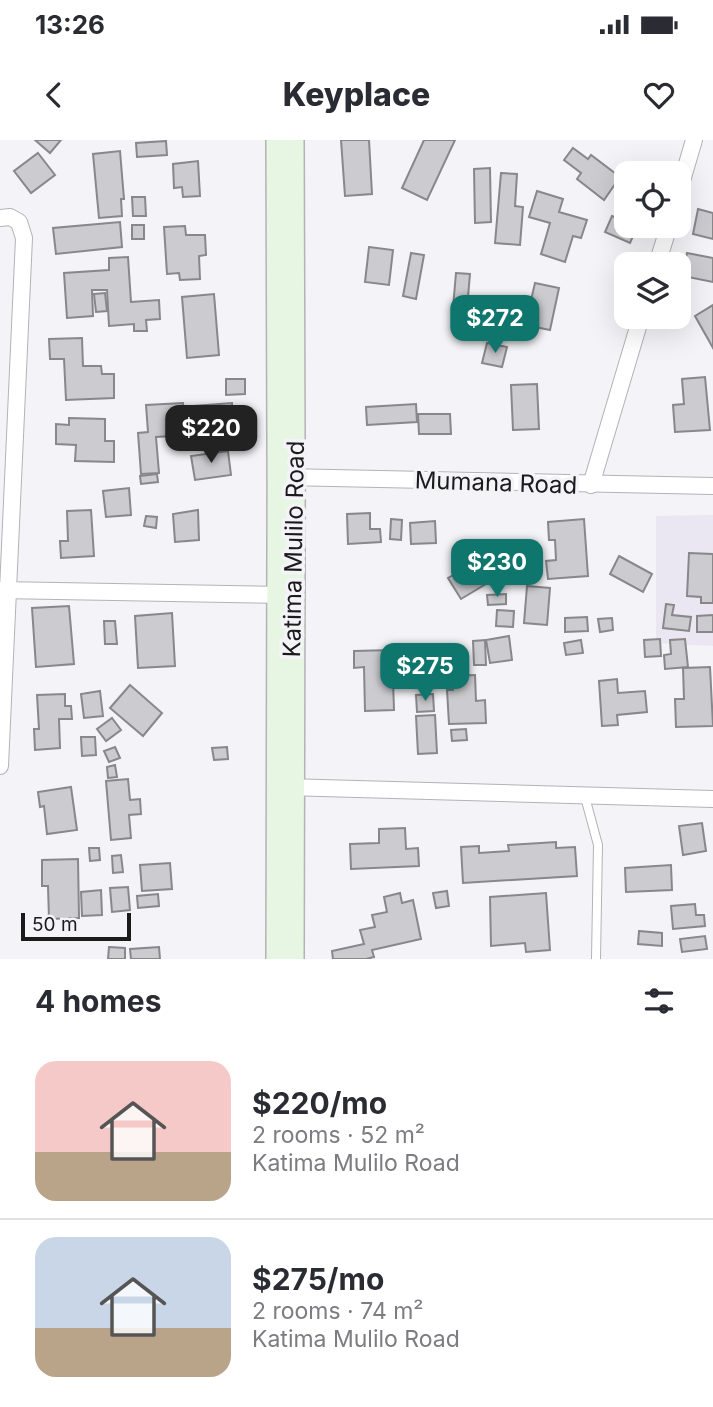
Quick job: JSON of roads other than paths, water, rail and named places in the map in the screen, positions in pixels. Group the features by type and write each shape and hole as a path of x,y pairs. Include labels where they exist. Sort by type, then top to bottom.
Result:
{"main road":[{"name":"Katima Mulilo Road","path":"277,140 288,477"},
{"name":"Katima Mulilo Road","path":"293,140 285,595 286,787 293,959"},
{"name":"Katima Mulilo Road","path":"278,959 286,787"}],"street":[{"path":"688,161 694,140"},
{"path":"0,218 10,217 19,222 24,238 4,590 0,766"},
{"path":"591,485 637,329"},
{"name":"Mumana Road","path":"288,477 713,486"},
{"path":"4,590 285,595"},
{"path":"286,787 713,799"}],"lane":[{"path":"585,797 598,845 596,959"}]}
